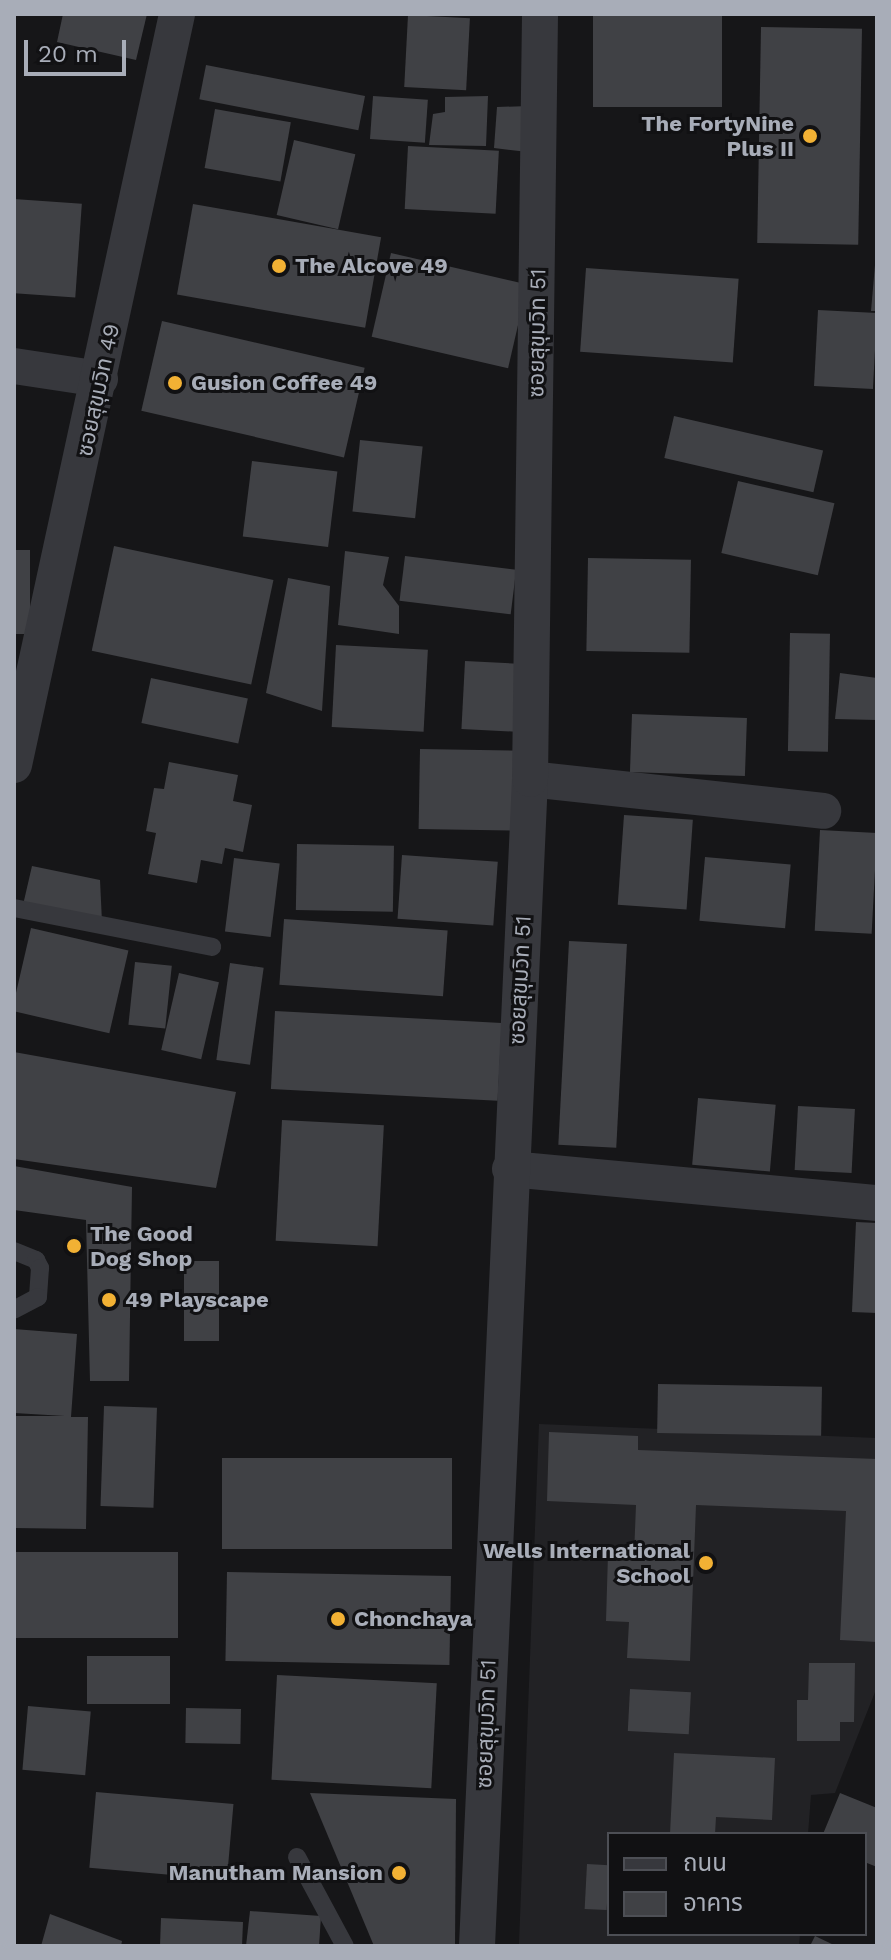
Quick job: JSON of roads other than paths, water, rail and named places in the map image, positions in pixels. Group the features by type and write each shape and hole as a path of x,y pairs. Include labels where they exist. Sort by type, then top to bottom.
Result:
{"street":[{"name":"ซอยสุขุมวิท 49","path":"14,765 28,658 100,379 177,14"},
{"name":"ซอยสุขุมวิท 51","path":"477,1946 530,779 540,14"},
{"path":"14,366 100,379"},
{"path":"530,779 823,811"},
{"path":"510,1169 877,1203"}],"lane":[{"path":"14,908 212,947"},
{"path":"14,1251 36,1260 40,1268 38,1297 14,1310"},
{"path":"297,1857 345,1946"}],"place":[{"name":"The FortyNine Plus II","path":"810,136"},
{"name":"The Alcove 49","path":"279,266"},
{"name":"Gusion Coffee 49","path":"175,383"},
{"name":"The Good Dog Shop","path":"74,1246"},
{"name":"49 Playscape","path":"109,1300"},
{"name":"Wells International School","path":"706,1563"},
{"name":"Chonchaya","path":"338,1619"},
{"name":"Manutham Mansion","path":"399,1873"}]}
